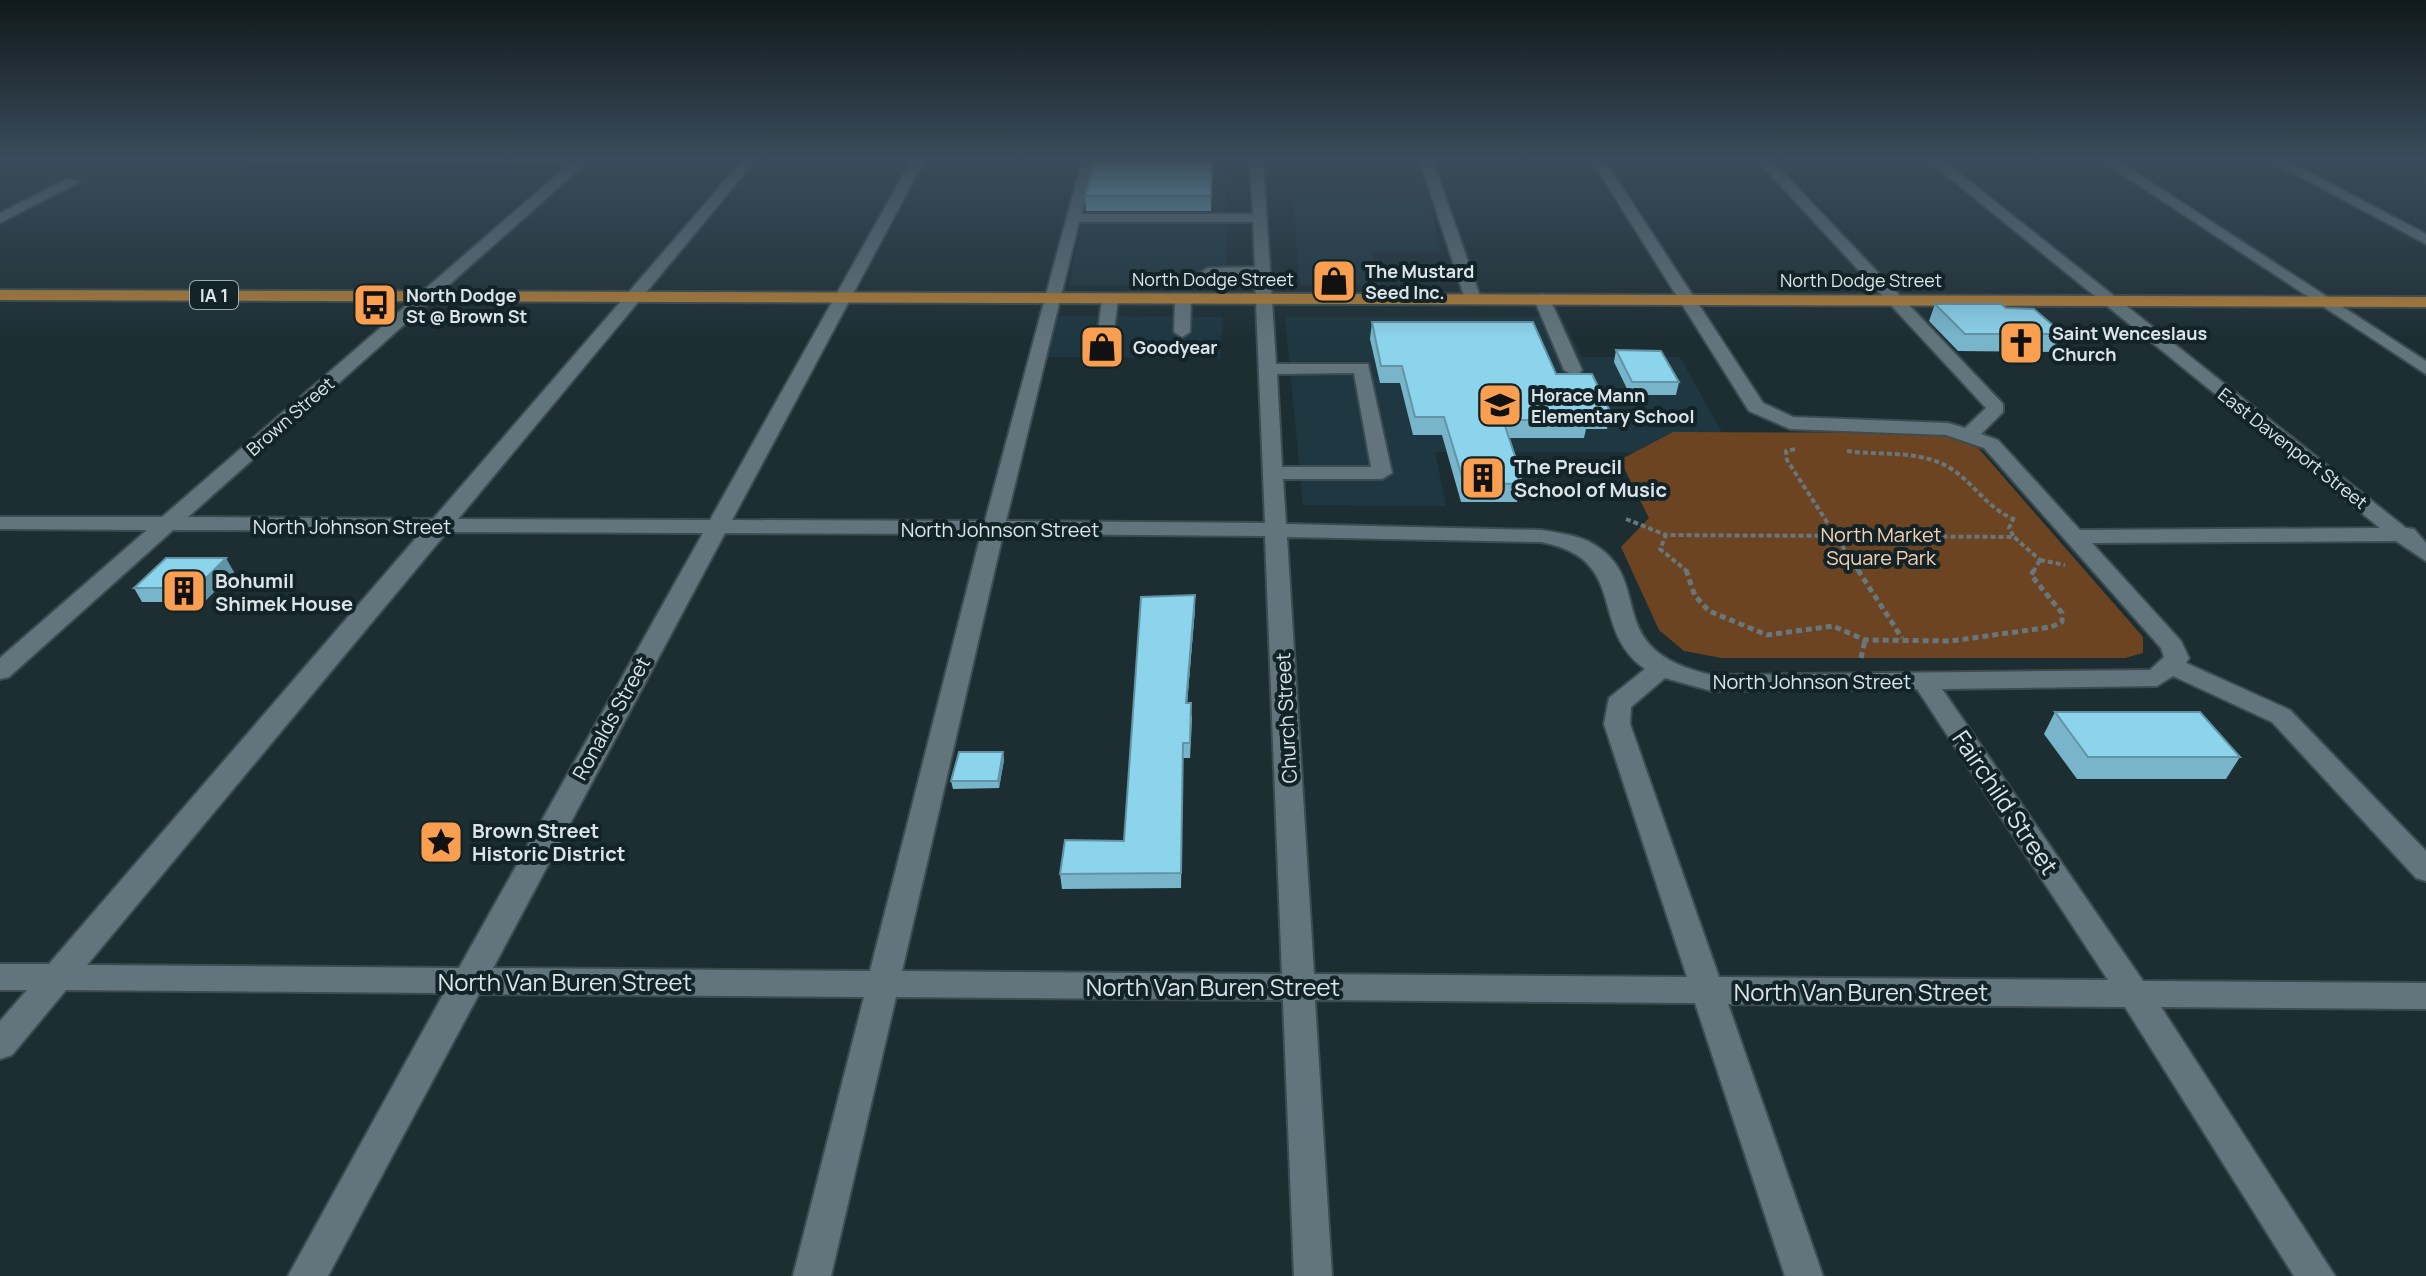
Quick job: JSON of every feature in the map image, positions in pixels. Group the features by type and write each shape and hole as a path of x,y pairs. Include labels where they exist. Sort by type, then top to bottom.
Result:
{"main road":[{"name":"North Dodge Street","path":"0,295 2426,302"}],"street":[{"name":"Brown Street","path":"0,671 512,221"},
{"path":"0,1045 698,221"},
{"name":"Ronalds Street","path":"307,1276 885,221"},
{"path":"812,1276 993,530 1075,221"},
{"name":"Church Street","path":"1260,221 1313,1276"},
{"path":"1446,221 1473,299"},
{"path":"1637,221 1756,407 1777,419 1813,426 1927,427 1970,434 1991,444 2172,646 2177,658 2157,678 2133,681 1924,681"},
{"path":"1821,221 1996,408 1970,434"},
{"name":"East Davenport Street","path":"2010,221 2426,554"},
{"path":"2200,221 2426,369"},
{"path":"2390,221 2426,240"},
{"path":"1208,273 1263,272"},
{"path":"1106,331 1110,299"},
{"path":"1182,332 1183,299"},
{"path":"1542,299 1573,370"},
{"path":"1268,369 1362,368 1382,473 1273,473"},
{"name":"North Johnson Street","path":"0,523 1275,529 1541,536 1579,543 1596,552 1637,647 1662,668 1712,683 1924,681"},
{"path":"2076,537 2426,534"},
{"path":"2172,666 2281,716 2426,870"},
{"path":"1662,668 1618,704 1617,724 1804,1276"},
{"name":"Fairchild Street","path":"1924,681 2134,993 2316,1276"},
{"name":"North Van Buren Street","path":"0,977 2426,996"}],"path":[{"path":"1806,446 1786,451 1787,460 1903,638"},
{"path":"1843,450 1871,456 1928,459 1947,466 1963,477 1978,499 1993,511 2011,518"},
{"path":"1626,519 1666,535 2014,537 2040,560 2065,565 2102,566"},
{"path":"1666,535 1660,549 1689,573 1695,596 1709,611 1745,629 1784,635 1808,627 1833,626 1865,640 1903,638 1951,641 2036,631 2062,622 2062,613 2031,575 2040,560"}],"shaded area":[{"path":"1082,221 1226,221 1227,285 1069,285"},
{"path":"1294,221 1434,221 1441,251 1372,251 1380,287 1300,286"},
{"path":"1055,316 1223,317 1220,358 1043,357"},
{"name":"Horace Mann Elementary School","path":"1285,317 1562,317 1582,357 1680,357 1733,452 1435,452 1446,506 1303,505"}],"green space":[{"name":"North Market Square Park","path":"1673,432 1938,433 1962,438 1979,449 2143,637 2143,653 2125,658 1722,658 1684,651 1659,630 1621,547 1649,518 1620,460"}],"building":[{"path":"1935,304 2001,304 2006,308 2034,309 2063,334 1965,334"},
{"path":"1372,322 1533,322 1556,374 1592,374 1610,411 1583,411 1587,420 1503,420 1522,477 1518,477 1520,484 1464,483 1444,417 1415,417 1402,366 1381,366"},
{"path":"1616,350 1661,351 1679,382 1632,382"},
{"path":"166,558 226,558 196,588 134,588"},
{"path":"1195,595 1186,703 1191,703 1190,743 1183,743 1181,873 1060,874 1065,840 1124,841 1141,597"},
{"path":"2055,712 2200,712 2240,757 2088,757"},
{"path":"959,752 1003,752 998,781 951,781"}],"place":[{"name":"The Mustard Seed Inc.","path":"1334,281"},
{"name":"North Dodge St @ Brown St","path":"375,305"},
{"name":"Saint Wenceslaus Church","path":"2021,343"},
{"name":"Goodyear","path":"1102,347"},
{"name":"Horace Mann Elementary School","path":"1500,405"},
{"name":"The Preucil School of Music","path":"1483,478"},
{"name":"Bohumil Shimek House","path":"184,591"},
{"name":"Brown Street Historic District","path":"441,842"}]}
